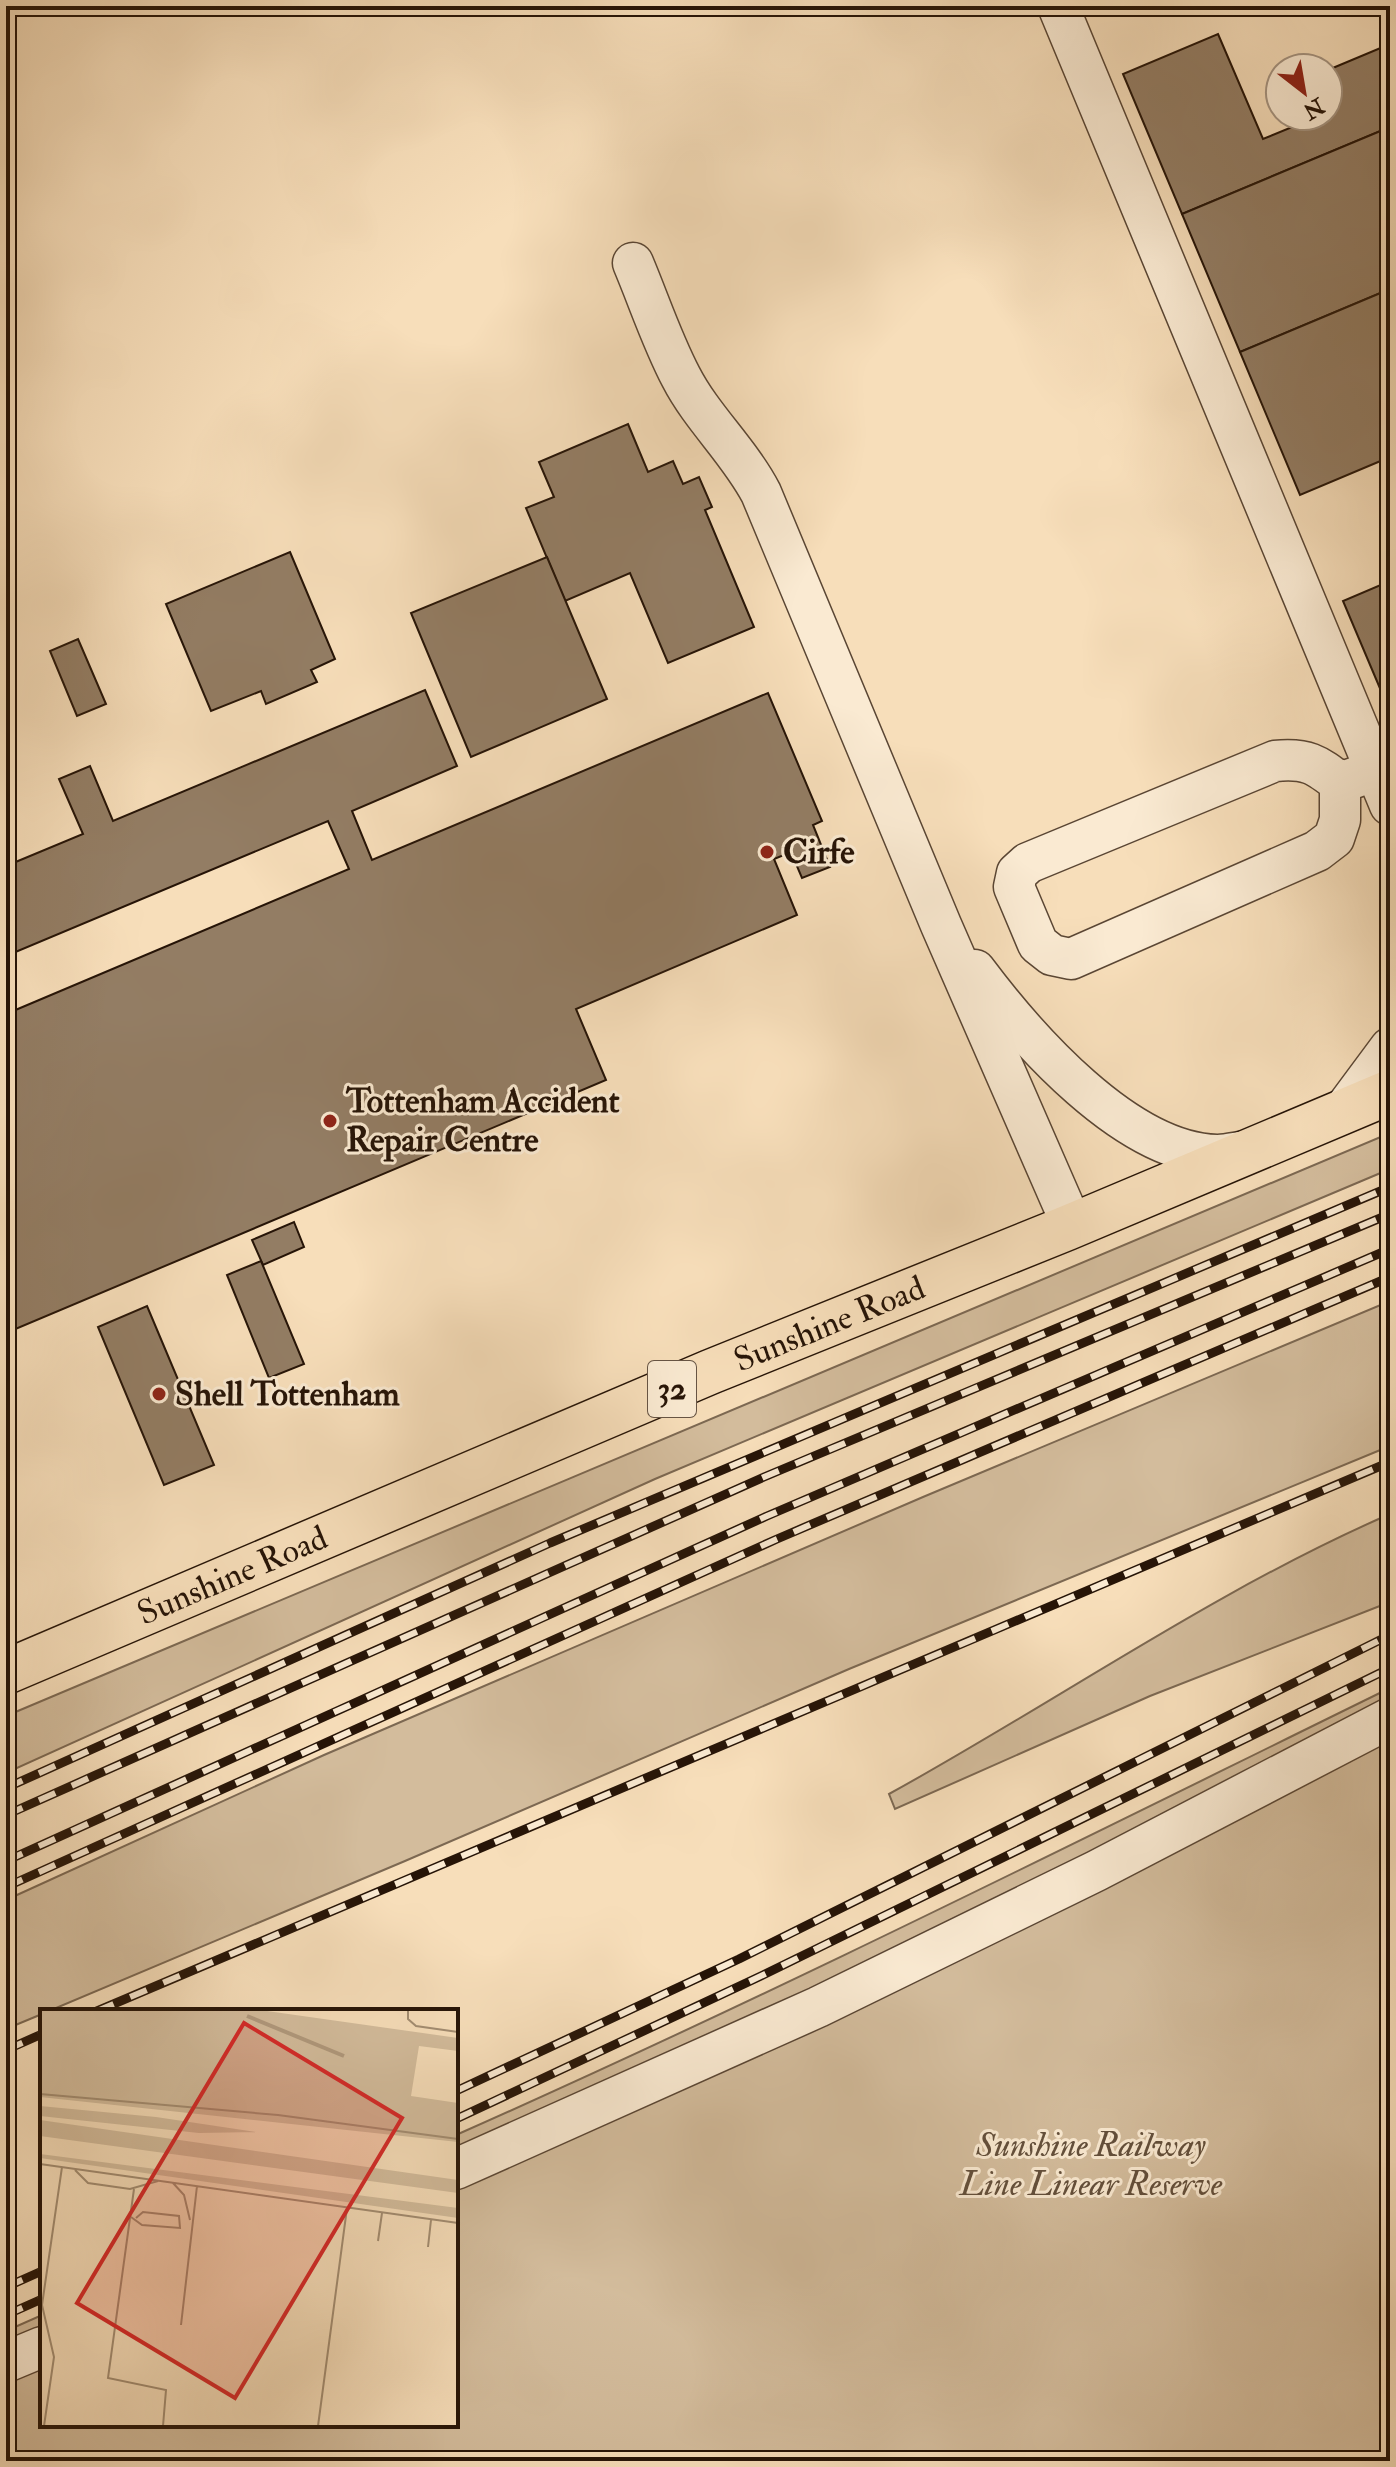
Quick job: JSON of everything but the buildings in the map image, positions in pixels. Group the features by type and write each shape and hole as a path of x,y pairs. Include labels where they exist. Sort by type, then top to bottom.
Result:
{"main road":[{"name":"Sunshine Road","path":"8,1667 710,1372 1390,1092"}],"lane":[{"path":"1058,6 1369,786"},
{"path":"633,263 681,378 747,466 761,493 941,925 1072,1225"},
{"path":"1294,759 1315,764 1369,786 1340,820 1334,838 1317,851 1071,959 1052,955 1038,944 1014,887 1017,873 1028,863 1275,761 1294,759"},
{"path":"941,925 990,991 1069,1078 1116,1116 1145,1133 1184,1149 1217,1155 1252,1151"},
{"path":"1341,1114 1390,1048"},
{"path":"458,2168 818,2007 1096,1871 1390,1718"},
{"path":"6,2362 40,2348"}],"green space":[{"path":"1390,1133 1390,1169 655,1479 6,1773 6,1716"},
{"path":"1390,1301 1390,1446 849,1669 54,2009 40,2009 40,2015 6,2029 6,1900 324,1755 923,1497"},
{"path":"1390,1514 1390,1602 1150,1696 895,1809 889,1794 1261,1577"},
{"name":"Sunshine Railway Line Linear Reserve","path":"1390,1688 1390,2461 6,2461 6,2331 40,2316 40,2427 458,2427 458,2134 809,1972"}],"railway":[{"path":"6,1788 550,1543 1390,1187"},
{"path":"6,1815 764,1477 1390,1214"},
{"path":"6,1861 767,1516 1390,1249"},
{"path":"6,1887 777,1539 1390,1277"},
{"path":"102,2009 1390,1462"},
{"path":"458,2090 739,1959 1390,1635"},
{"path":"458,2118 763,1975 1390,1668"},
{"path":"6,2050 40,2035"},
{"path":"6,2287 40,2272"},
{"path":"6,2315 40,2300"}],"place":[{"name":"Cirfe","path":"767,852"},
{"name":"Tottenham Accident Repair Centre","path":"330,1121"},
{"name":"Shell Tottenham","path":"159,1394"}]}
